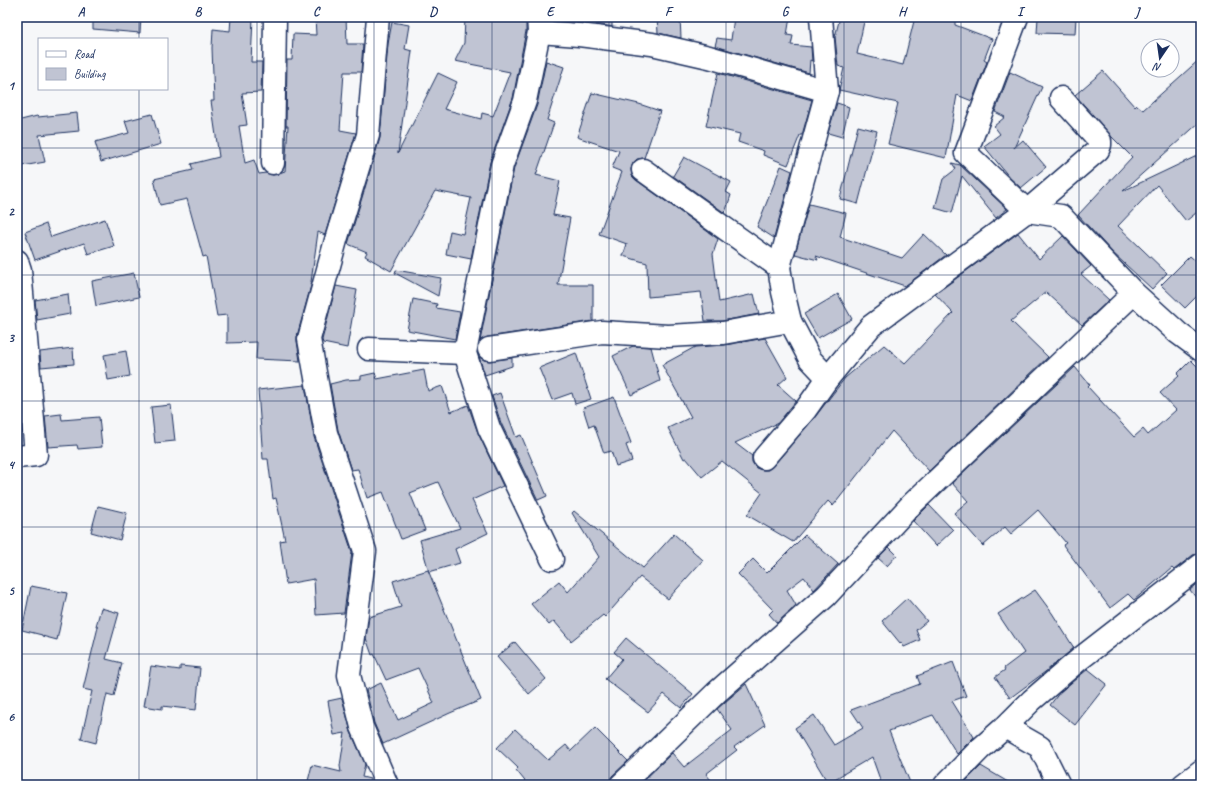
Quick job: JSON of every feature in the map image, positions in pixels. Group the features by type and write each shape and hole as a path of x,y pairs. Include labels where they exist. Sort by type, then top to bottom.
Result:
{"street":[{"path":"273,163 275,17"},
{"path":"378,17 368,135 336,240 309,339 326,434 365,551 349,675 362,727 387,785"},
{"path":"821,17 827,91 779,267 790,321 810,359 828,378"},
{"path":"1017,17 966,153 1027,211 1061,216 1134,293 1178,333 1201,350"},
{"path":"552,559 489,428 465,353 502,165 526,101 538,24 652,44 709,57 827,91"},
{"path":"764,458 806,409 828,378 872,326 1027,211 1098,150 1100,142 1061,98"},
{"path":"643,170 779,267"},
{"path":"17,261 20,270 36,455 17,456"},
{"path":"621,785 716,693 826,596 911,505 1134,293"},
{"path":"488,349 602,332 668,336 723,334 790,321"},
{"path":"369,349 465,353"},
{"path":"945,785 980,749 1032,700 1081,658 1201,564"},
{"path":"1005,727 1040,747 1059,785"},
{"path":"1183,785 1201,771"}],"building":[{"path":"93,17 141,17 140,33 93,29"},
{"path":"231,17 253,17 251,62 262,62 261,92 242,93 247,125 239,126 245,163 254,160 259,174 266,173 273,175 285,171 288,126 286,126 287,60 292,60 293,34 316,35 315,17 346,17 347,44 363,44 361,72 344,72 340,130 356,133 325,235 318,232 312,282 297,336 300,361 256,359 257,342 227,343 227,315 217,316 206,256 203,257 187,199 160,205 154,179 193,170 191,164 219,157 211,101 214,101 212,48 213,29 230,31"},
{"path":"465,17 526,17 526,31 513,98 490,162 471,259 446,254 450,231 463,234 471,198 435,191 391,271 365,256 367,252 348,244 380,138 388,44 392,22 409,25 405,49 412,51 398,153 438,73 457,82 444,109 481,119 482,113 493,116 510,72 455,61 464,43"},
{"path":"596,17 612,17 612,27 596,24"},
{"path":"657,17 680,17 681,38 658,33"},
{"path":"734,17 790,17 787,35 793,36 791,45 811,47 812,61 810,60 809,73 715,46 717,38 731,40"},
{"path":"840,17 865,17 857,54 903,65 915,17 955,17 955,25 992,39 984,60 987,62 972,101 957,95 946,158 888,144 898,103 839,90 844,68 838,66 835,37"},
{"path":"1038,17 1076,17 1075,34 1037,33"},
{"path":"1201,58 1201,121 1123,191 1201,154 1201,209 1186,221 1157,185 1118,226 1167,273 1152,289 1112,252 1078,215 1132,157 1111,136 1075,95 1103,71 1135,107 1137,105 1143,110"},
{"path":"546,61 564,67 547,120 554,123 536,175 560,181 553,215 570,218 558,285 593,285 593,321 487,337 480,341 514,168 537,105"},
{"path":"1010,72 1042,87 1014,148 1023,140 1046,167 1021,188 1010,178 984,146 1000,134 994,126 1005,117 995,112"},
{"path":"718,73 812,100 802,135 800,135 788,165 763,155 764,151 738,142 740,134 706,126"},
{"path":"592,93 639,104 660,111 644,158 637,159 633,163 631,169 632,176 718,239 713,254 719,302 754,294 759,314 722,321 705,321 701,292 648,297 647,263 623,256 627,244 599,234 622,172 612,168 619,151 577,137"},
{"path":"837,103 849,107 842,137 828,133"},
{"path":"77,113 79,131 39,135 45,162 17,167 17,121 37,116"},
{"path":"152,114 161,144 101,162 95,142 129,133 125,121"},
{"path":"858,126 877,131 858,204 840,199"},
{"path":"684,157 731,182 726,192 731,195 725,213 673,176"},
{"path":"952,163 960,165 1007,209 996,218 962,176 952,213 935,208 943,179 956,169"},
{"path":"781,166 792,171 774,238 757,227"},
{"path":"809,204 846,213 840,237 902,258 924,234 946,255 905,286 816,256 818,260 795,254"},
{"path":"105,219 114,246 88,254 84,243 35,260 25,232 46,224 51,237"},
{"path":"1018,233 1039,259 1063,236 1091,266 1081,274 1109,300 1082,325 1046,292 1011,321 1048,357 929,471 892,431 833,506 828,501 793,542 747,515 762,493 722,461 702,477 686,458 684,459 668,428 691,417 662,365 695,347 725,345 765,338 787,377 778,385 796,401 778,423 735,443 752,456 752,462 756,468 768,470 815,417 845,378 884,345 905,363 953,313 935,294"},
{"path":"1190,256 1201,266 1201,292 1185,308 1161,285"},
{"path":"396,270 441,278 438,296 395,273"},
{"path":"134,273 139,297 96,306 92,281"},
{"path":"336,286 357,290 347,348 323,343 322,340"},
{"path":"68,294 70,314 37,320 35,300"},
{"path":"838,294 852,319 818,338 804,314"},
{"path":"413,299 437,304 436,308 460,312 455,339 407,330"},
{"path":"633,346 651,347 660,381 631,395 613,356"},
{"path":"73,348 74,364 41,367 40,352"},
{"path":"126,351 130,376 108,380 104,355"},
{"path":"576,353 591,399 575,404 572,393 552,400 539,368"},
{"path":"479,357 490,361 512,358 512,366 485,375"},
{"path":"1191,360 1201,370 1201,553 1193,555 1174,570 1172,568 1134,600 1128,594 1110,608 1063,545 1066,543 1038,510 1011,534 1005,527 983,546 954,513 968,501 952,483 1075,367 1090,385 1088,387 1134,437 1143,429 1148,435 1176,410 1160,393 1179,376 1177,374"},
{"path":"424,370 428,391 442,386 451,412 468,405 478,433 503,486 472,500 488,533 455,549 460,563 429,572 420,540 460,528 438,482 410,493 425,530 401,539 383,492 367,498 358,469 351,470 338,430 330,384 346,380 361,379 361,376 375,373 377,379"},
{"path":"305,385 314,437 352,552 344,613 316,615 314,579 286,584 280,541 285,540 276,498 273,499 268,459 263,459 258,390"},
{"path":"500,393 516,437 521,435 547,496 538,500 501,423 492,396"},
{"path":"614,397 631,443 626,445 632,461 616,466 611,451 604,453 594,425 589,427 583,408"},
{"path":"171,405 175,441 155,443 151,407"},
{"path":"61,414 62,420 99,417 102,447 78,449 77,445 48,447 45,416"},
{"path":"929,505 953,530 936,546 913,521"},
{"path":"98,506 127,513 120,540 91,532"},
{"path":"574,511 643,568 674,534 703,560 668,599 640,577 605,617 603,615 571,641 554,621 549,625 531,604 559,581 568,592 599,557 572,513"},
{"path":"805,535 838,564 814,590 804,577 787,590 796,605 777,623 769,614 773,610 738,574 753,559 767,573"},
{"path":"889,547 897,555 887,566 878,558"},
{"path":"428,570 481,700 383,744 374,723 366,690 381,683 398,720 434,703 418,668 386,680 374,654 372,655 366,638 369,617 401,607 393,581"},
{"path":"1201,581 1201,604 1190,590"},
{"path":"31,586 67,593 57,640 22,630"},
{"path":"1035,590 1052,613 1074,648 1010,698 995,677 1024,653 998,614"},
{"path":"907,598 927,621 916,630 920,640 904,647 882,621"},
{"path":"101,608 119,613 106,659 122,663 114,696 107,694 96,743 81,739 92,691 83,689"},
{"path":"626,638 693,694 681,708 664,694 648,712 605,679 622,659 614,652"},
{"path":"515,642 546,679 529,694 497,657"},
{"path":"953,662 966,696 952,701 974,737 957,754 933,715 889,731 911,785 882,785 872,757 828,783 795,728 814,715 834,745 863,728 851,710 920,684 917,676"},
{"path":"151,666 180,670 180,666 200,668 196,710 162,706 162,709 144,706"},
{"path":"1088,669 1107,684 1075,725 1050,705 1060,692"},
{"path":"746,684 765,725 734,747 737,750 706,774 715,785 639,785 672,753 684,767 732,730 717,709"},
{"path":"342,698 351,732 365,764 362,777 370,779 369,785 307,785 312,765 341,772 340,766 345,733 334,735 328,701"},
{"path":"595,728 628,761 612,776 609,781 609,785 528,785 516,770 518,768 497,748 515,729 548,760 566,745 571,751"},
{"path":"981,766 1013,785 962,785"}]}
